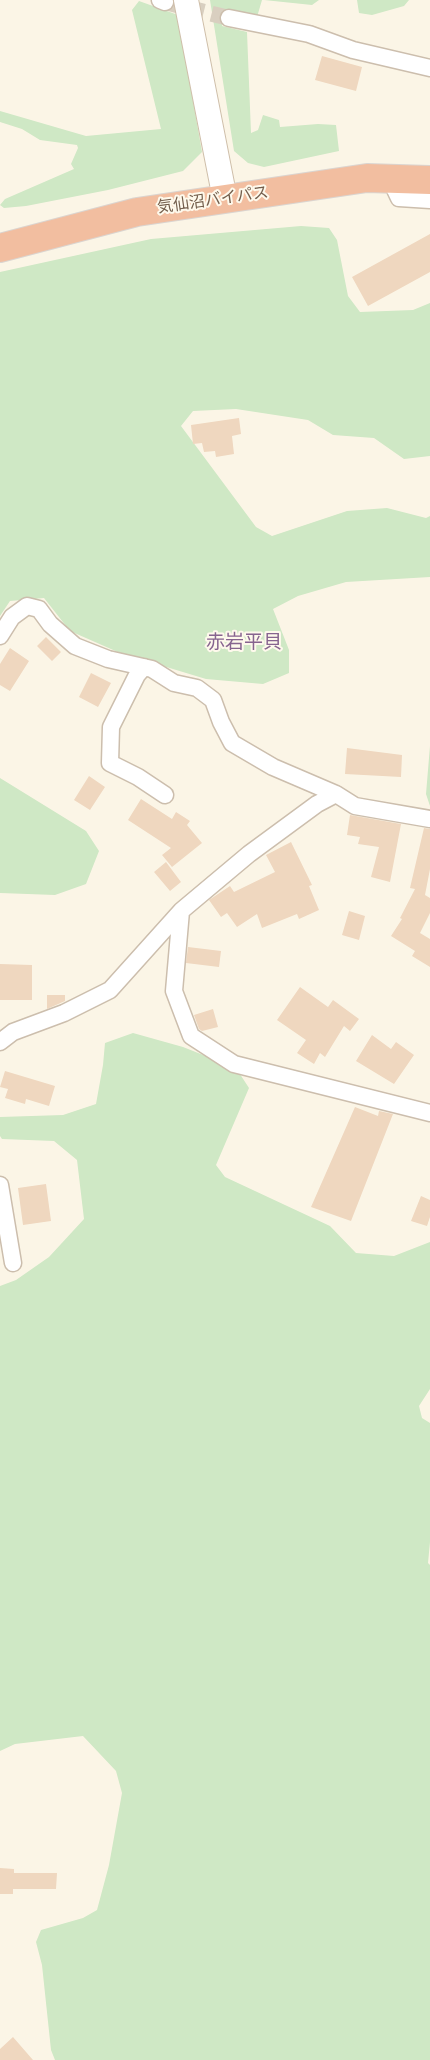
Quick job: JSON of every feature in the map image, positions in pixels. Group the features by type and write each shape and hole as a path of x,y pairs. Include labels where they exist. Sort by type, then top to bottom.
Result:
{"highway":[{"name":"気仙沼バイパス","path":"0,248 137,212 367,178 430,180"}],"street":[{"path":"198,0 230,198"},
{"path":"170,1 230,198"},
{"path":"229,18 309,34 353,50 430,68"},
{"path":"390,179 399,198 430,200"},
{"path":"0,636 12,617 27,606 39,609 50,624 75,646 108,659 152,669 174,683 197,688 213,700 220,722 232,743 273,767 336,794 355,806 430,819"},
{"path":"144,667 137,675 111,727 110,763 138,777 165,795"},
{"path":"0,1042 13,1032 64,1012 110,990 181,911 249,854 317,804 336,794"},
{"path":"181,911 174,991 190,1036 234,1064 430,1113"},
{"path":"0,1185 14,1263"}],"green space":[{"path":"210,0 262,0 257,17 227,10 222,26 247,32 251,133 258,130 263,115 279,120 280,127 318,124 336,125 339,151 264,167 248,163 234,151"},
{"path":"264,0 319,0 312,5"},
{"path":"357,0 409,0 404,6 372,15 359,13"},
{"path":"139,1 178,15 202,152 183,171 108,190 26,206 4,208 0,205 5,199 74,169 71,164 78,148 77,145 40,140 22,129 0,122 0,111 86,136 161,129 132,10"},
{"path":"301,226 329,228 337,240 348,296 360,312 413,310 430,303 430,456 404,459 374,438 333,435 308,420 236,409 193,411 181,426 256,527 272,536 347,511 387,508 426,518 430,516 430,577 346,582 298,596 273,609 289,650 289,673 263,684 206,679 120,653 70,631 44,598 10,601 0,616 0,272 151,239"},
{"path":"430,746 430,806 426,794"},
{"path":"0,778 86,831 99,851 86,884 55,895 0,893"},
{"path":"133,1033 183,1047 236,1068 249,1088 216,1165 225,1177 330,1226 356,1253 394,1256 430,1242 430,1389 419,1406 422,1418 430,1423 430,1542 428,1563 430,1565 430,2060 55,2060 51,2050 42,1965 36,1942 41,1930 83,1918 97,1910 109,1865 122,1793 116,1771 83,1736 15,1744 0,1751 0,1286 16,1280 49,1257 84,1219 77,1160 54,1141 2,1139 0,1136 0,1117 63,1115 96,1104 105,1043"}],"building":[{"path":"322,56 362,67 356,91 315,80"},
{"path":"430,234 430,272 368,306 352,277"},
{"path":"239,418 241,434 232,436 234,454 216,457 215,451 204,452 202,443 193,444 191,425"},
{"path":"46,637 61,652 52,661 37,646"},
{"path":"10,648 29,661 10,691 0,685 0,664"},
{"path":"91,673 111,683 98,707 79,697"},
{"path":"347,748 402,755 401,777 345,774"},
{"path":"89,776 105,787 90,810 74,800"},
{"path":"141,799 172,819 176,812 190,821 187,825 202,843 172,867 162,855 171,848 128,820"},
{"path":"350,815 401,824 390,882 371,877 379,847 358,844 360,837 347,835"},
{"path":"424,828 430,829 430,869 425,895 430,898 430,913 420,933 430,939 430,967 412,956 415,951 391,936 402,919 400,918 415,889 410,888"},
{"path":"291,842 312,885 309,886 319,910 299,919 297,914 262,928 257,914 237,927 227,913 221,917 209,900 230,886 234,892 275,872 266,855"},
{"path":"166,862 181,882 170,891 154,872"},
{"path":"349,911 365,916 359,940 342,935"},
{"path":"188,947 221,951 219,967 186,963"},
{"path":"0,964 32,965 32,1000 0,1000"},
{"path":"300,987 328,1007 333,1000 359,1019 350,1031 344,1026 325,1057 320,1053 314,1064 297,1053 306,1040 277,1020"},
{"path":"47,995 65,995 65,1001 47,1009"},
{"path":"213,1009 218,1027 202,1031 199,1029 194,1015"},
{"path":"372,1035 391,1049 396,1042 414,1055 394,1084 356,1061"},
{"path":"5,1071 55,1086 49,1106 26,1099 25,1104 5,1098 8,1089 0,1087"},
{"path":"355,1107 378,1116 379,1111 393,1114 351,1221 311,1207"},
{"path":"46,1184 51,1221 23,1225 18,1188"},
{"path":"421,1196 430,1200 430,1217 427,1226 411,1221"},
{"path":"0,1868 14,1869 14,1873 57,1873 56,1889 13,1889 13,1894 0,1894"},
{"path":"13,2037 33,2060 0,2060 0,2049"}],"tunnel":[{"path":"165,2 229,18"}],"district":[{"name":"赤岩平貝","path":"244,643"}]}
